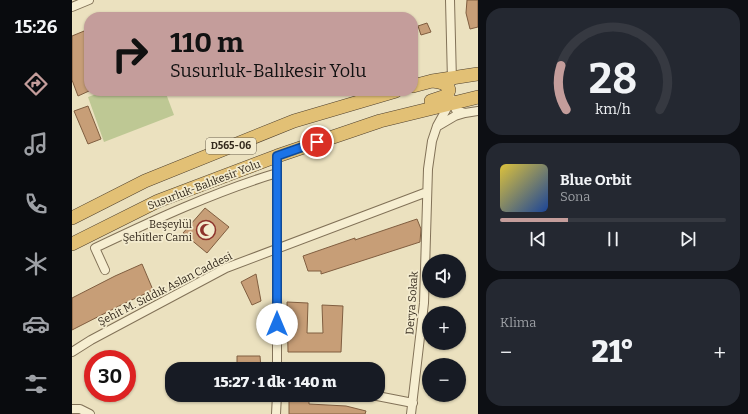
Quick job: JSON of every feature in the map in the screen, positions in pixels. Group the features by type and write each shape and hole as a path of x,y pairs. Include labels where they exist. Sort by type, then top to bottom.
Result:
{"highway":[{"path":"418,85 478,74"},
{"path":"331,138 359,120 441,98 448,94 449,90 447,85 444,83 432,82"},
{"name":"D565-06","path":"72,218 145,181 294,121 379,96"},
{"name":"Susurluk-Balıkesir Yolu","path":"72,244 158,201 277,156 380,121 478,98"}],"street":[{"path":"72,7 89,0"},
{"path":"450,0 452,103 456,110 465,113"},
{"name":"Derya Sokak","path":"411,414 424,303 429,162 432,141 437,126 447,108 452,103"},
{"path":"437,126 455,116 478,111"},
{"path":"277,156 277,362"},
{"path":"105,270 95,248 144,224 248,182 277,173"},
{"name":"Şehit M. Sıddık Aslan Caddesi","path":"72,352 91,340 226,268 427,192"},
{"path":"385,398 413,403"},
{"path":"276,414 277,402"},
{"path":"72,409 80,409 90,414"}],"green space":[{"path":"167,96 174,115 104,142 88,97"}],"building":[{"path":"467,0 478,0 478,27 470,29 466,13"},
{"path":"427,23 431,32 421,35 418,26"},
{"path":"84,31 84,93 78,96 72,80 72,36"},
{"path":"88,106 101,139 88,144 74,111"},
{"name":"Beşeylül Şehitler Cami","path":"205,208 229,227 207,253 183,233"},
{"path":"417,219 421,229 420,242 321,274 321,271 308,271 303,256"},
{"path":"142,264 153,290 72,330 72,298"},
{"path":"256,274 261,301 252,305 241,282"},
{"path":"287,302 308,303 307,333 323,333 322,305 343,306 341,352 288,352"},
{"path":"237,356 260,356 260,362 237,362"},
{"path":"289,402 309,402 309,404 346,406 366,411 365,414 289,414"}],"place":[{"name":"Beşeylül Şehitler Cami","path":"206,230"}],"route":[{"path":"277,324 277,156 317,142"}]}
